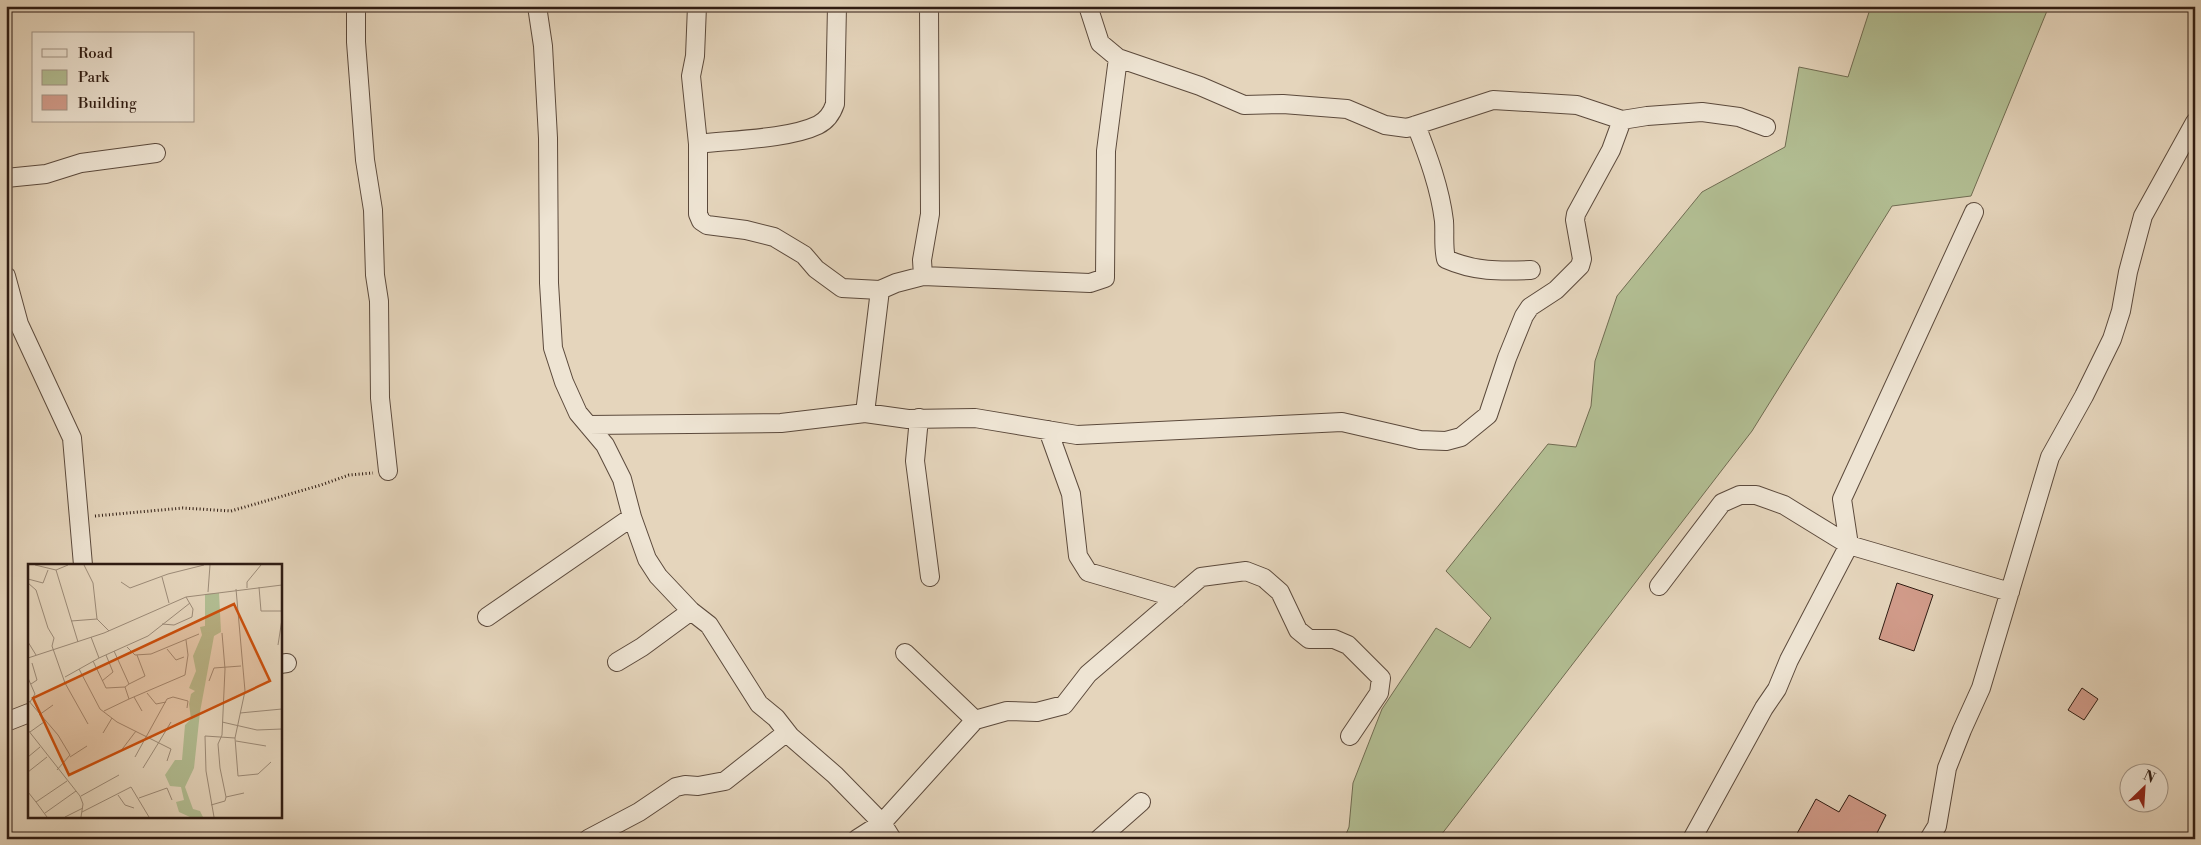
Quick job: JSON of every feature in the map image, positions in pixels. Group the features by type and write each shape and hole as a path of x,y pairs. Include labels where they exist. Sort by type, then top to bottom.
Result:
{"street":[{"path":"356,6 356,42 365,160 373,210 375,275 379,301 380,398 388,471"},
{"path":"537,6 543,46 548,138 549,283 553,348 564,382 578,413 605,445 622,479 632,517 647,558 658,576 691,611 709,625 759,704 835,775 882,823 892,839"},
{"path":"697,6 695,56 691,76 698,144 698,214 701,221 707,225 774,237 804,255 816,269 842,288 880,290 896,283 923,276 1090,283 1105,278 1106,152 1118,58"},
{"path":"698,144 798,133 820,124 828,116 835,104 837,6"},
{"path":"923,276 922,260 930,214 929,6"},
{"path":"1088,6 1100,43 1118,58 1200,86 1244,105 1283,104 1347,110 1385,125 1407,128 1493,100 1577,105 1622,120 1702,112 1739,117 1766,127"},
{"path":"588,424 781,423 864,413 919,418 975,418 1077,435 1342,422 1420,440 1446,441 1461,437 1488,415 1507,358 1524,316 1530,307 1556,290 1580,266 1582,259 1575,220 1576,214 1611,150 1622,120"},
{"path":"1929,839 1937,826 1947,768 1981,688 2050,457 2084,396 2112,339 2121,311 2128,272 2144,216 2195,122"},
{"path":"1416,125 1434,175 1444,222 1443,249 1446,259 1464,267 1481,270 1531,270"},
{"path":"6,178 46,174 81,163 156,153"},
{"path":"1692,839 1764,708 1777,690 1789,660 1849,545 1842,499 1974,212"},
{"path":"6,276 19,324 72,438 83,564"},
{"path":"864,413 880,290"},
{"path":"919,418 914,461 930,576"},
{"path":"1048,430 1070,494 1078,556 1088,572 1177,598"},
{"path":"1659,586 1722,503 1740,495 1756,494 1784,504 1849,545 2010,592"},
{"path":"486,617 632,517"},
{"path":"858,839 882,823 975,720 1007,711 1037,712 1064,705 1088,674 1201,577 1246,571 1264,578 1280,592 1298,630 1309,639 1334,639 1348,645 1381,678 1379,693 1350,736"},
{"path":"618,662 691,611"},
{"path":"905,653 975,720"},
{"path":"6,722 28,713"},
{"path":"588,839 639,812 676,787 685,785 698,786 725,781 787,732"},
{"path":"1099,839 1141,802"}],"path":[{"path":"79,517 183,508 231,511 349,475 388,471"}],"green space":[{"path":"1871,6 2049,6 1971,196 1892,206 1752,431 1438,839 1344,839 1349,827 1353,783 1382,709 1436,628 1470,648 1491,618 1446,571 1548,444 1576,447 1591,406 1595,361 1617,296 1702,192 1785,147 1799,67 1848,77"}],"building":[{"path":"1897,583 1933,595 1914,651 1879,639"},
{"path":"2082,688 2098,699 2084,720 2068,710"},
{"path":"1849,795 1886,815 1874,839 1794,839 1816,799 1839,812"}]}
